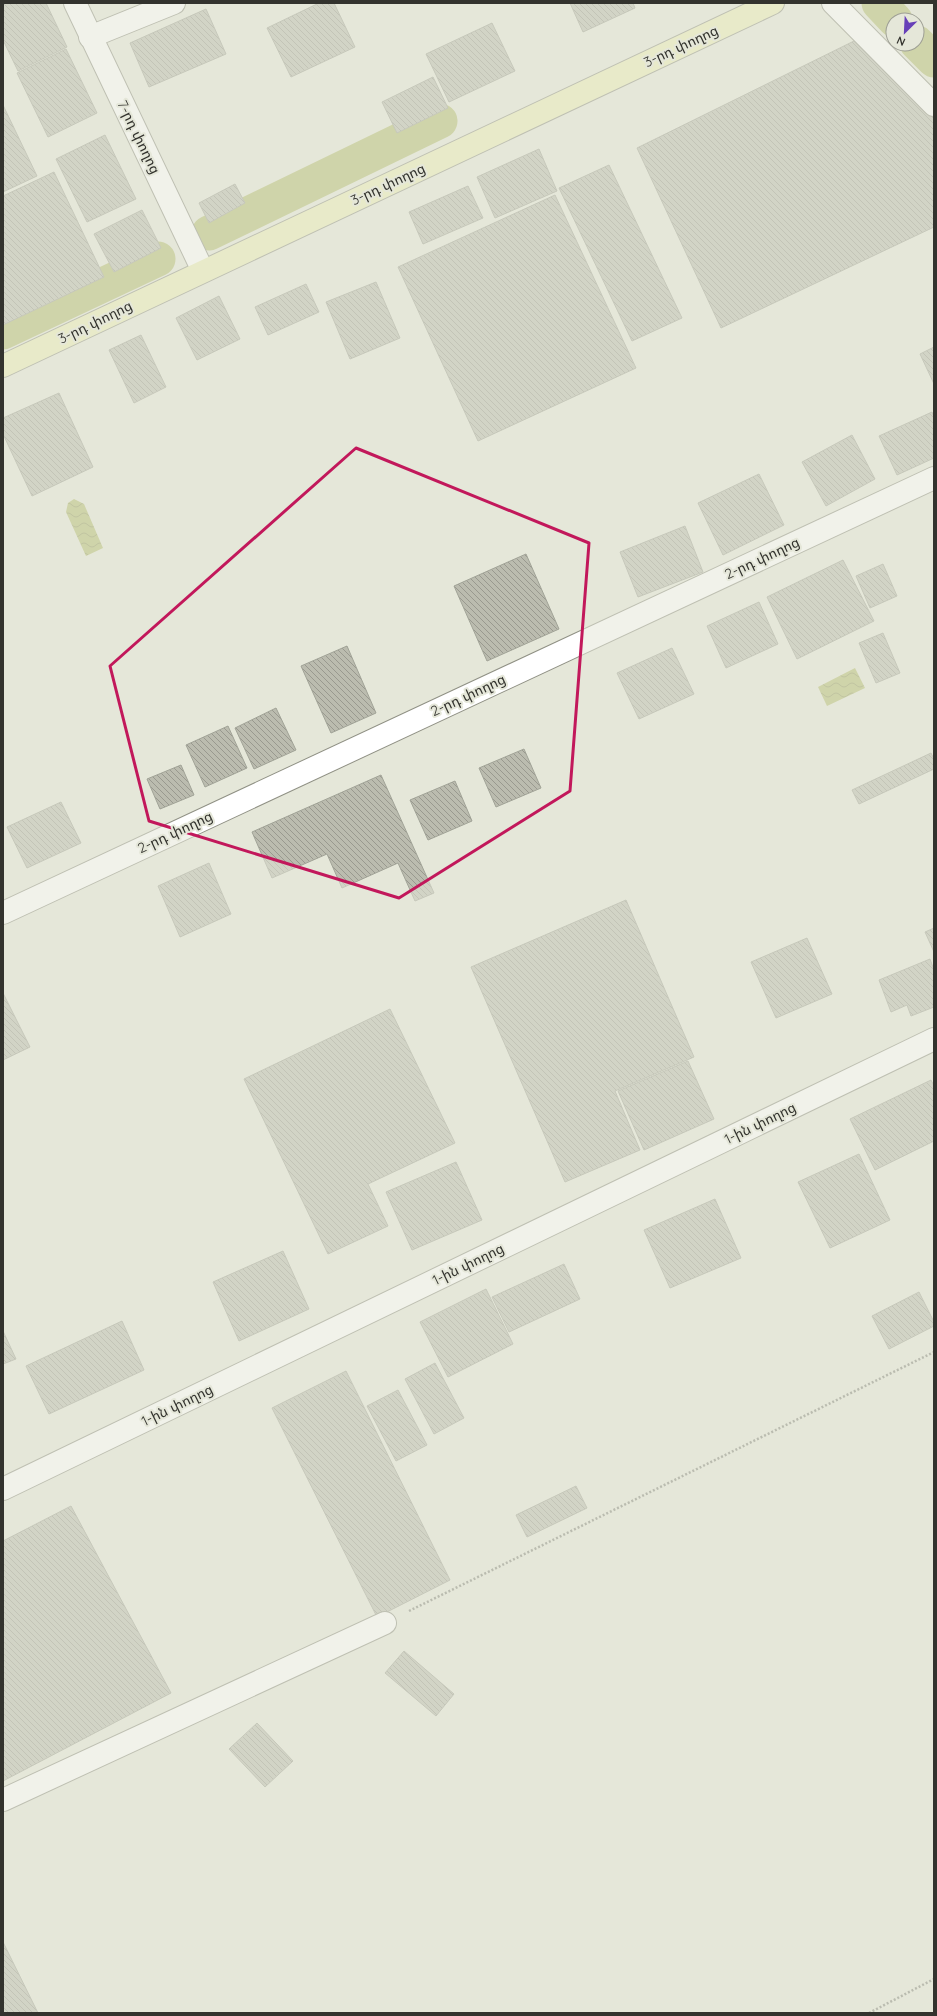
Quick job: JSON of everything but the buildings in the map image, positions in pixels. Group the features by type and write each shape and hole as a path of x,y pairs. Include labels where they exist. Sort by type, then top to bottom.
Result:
{"main road":[{"name":"3-րդ փողոց","path":"3,366 203,270 773,3"}],"street":[{"name":"7-րդ փողոց","path":"75,3 90,38 203,270"},
{"path":"90,38 174,3"},
{"path":"833,3 934,105"},
{"name":"2-րդ փողոց","path":"3,913 934,478"},
{"name":"1-ին փողոց","path":"3,1489 934,1039"},
{"path":"3,1800 385,1623"}],"path":[{"path":"385,1623 934,1352"},
{"path":"870,2013 934,1979"}],"highlighted area":[{"path":"356,448 589,543 570,791 399,898 149,821 110,666"}],"water":[{"path":"74,499 84,504 103,548 86,556 66,512 68,503"},
{"path":"855,668 865,688 827,706 818,687"}],"waterway":[{"path":"879,3 887,12"},
{"path":"925,51 934,60"},
{"path":"209,233 440,121"},
{"path":"3,332 158,259"}]}
